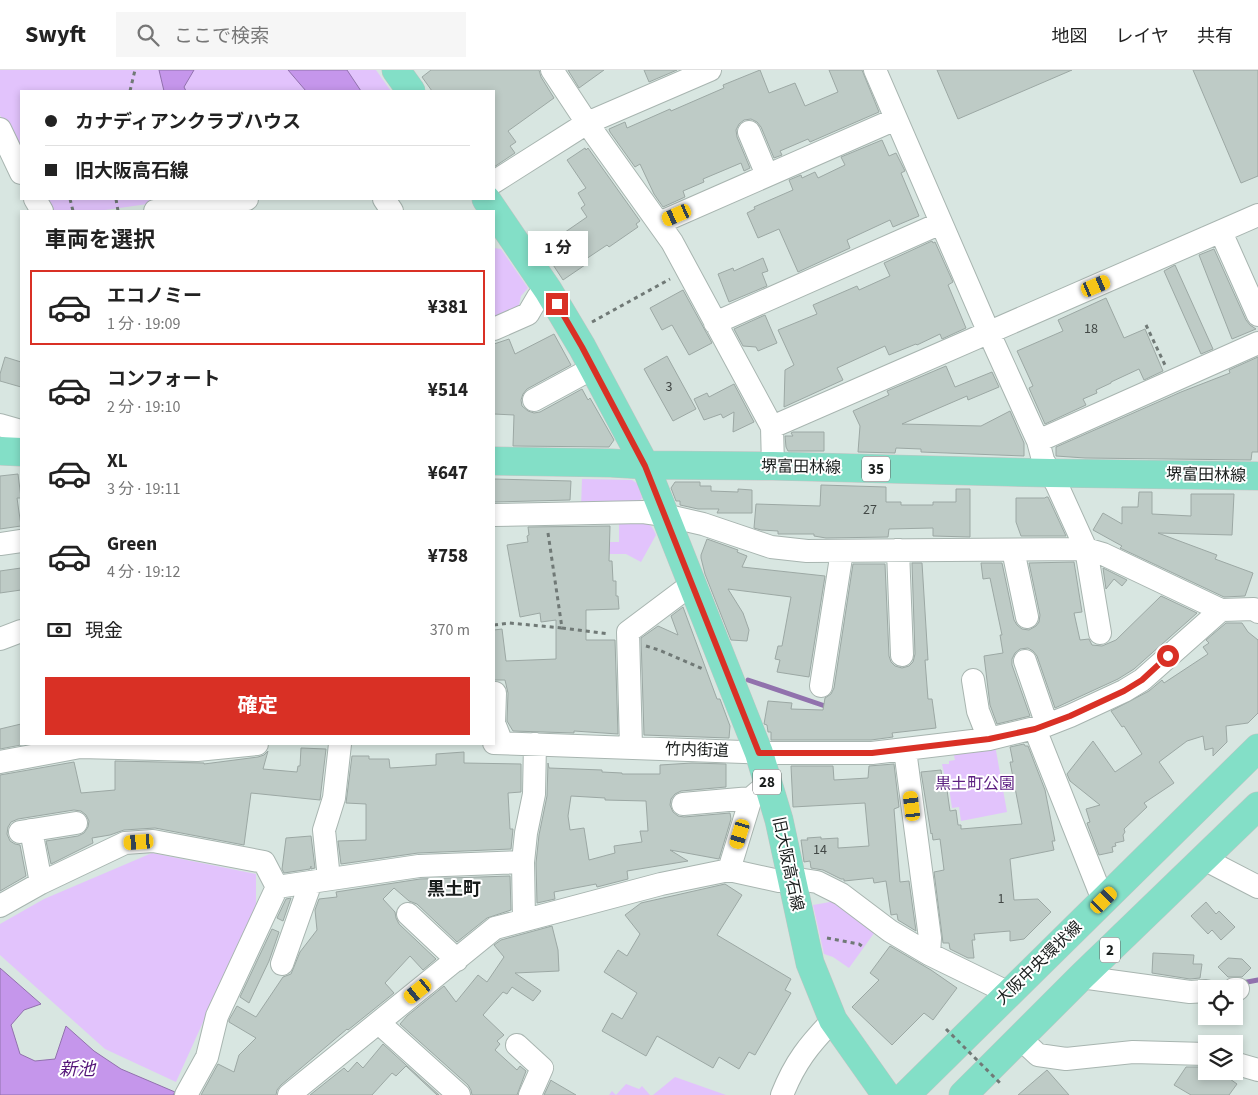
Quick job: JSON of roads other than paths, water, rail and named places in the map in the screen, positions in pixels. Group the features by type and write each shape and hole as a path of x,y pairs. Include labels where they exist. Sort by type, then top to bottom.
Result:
{"main road":[{"path":"396,70 411,90"},
{"name":"旧大阪高石線","path":"495,217 548,290 594,368 645,466 759,753 760,793 779,820 810,963 833,1020 886,1095"},
{"path":"0,451 20,452"},
{"name":"堺富田林線","path":"495,461 611,463 645,466 773,466 1258,476"},
{"name":"大阪中央環状線","path":"906,1095 1258,748"},
{"name":"2","path":"962,1095 1258,806"}],"street":[{"path":"552,70 587,123 672,242 772,427 773,466"},
{"path":"495,181 587,123 710,70"},
{"path":"875,70 1038,441 1043,460 1057,485 1086,549 1100,633"},
{"path":"659,223 896,119"},
{"path":"0,129 20,170"},
{"path":"749,132 768,175"},
{"path":"162,210 239,200"},
{"path":"772,427 1258,215"},
{"path":"716,322 941,223"},
{"path":"1221,232 1258,315"},
{"path":"495,329 528,314 538,297 548,290"},
{"path":"1038,441 1258,343"},
{"path":"534,400 594,368"},
{"path":"0,425 20,431"},
{"path":"495,515 643,512 703,524 770,547 807,551 1086,549 1103,554 1221,610 1257,609"},
{"path":"0,544 20,541"},
{"path":"898,550 902,655"},
{"path":"1013,550 1026,617"},
{"path":"822,686 842,551"},
{"path":"631,747 627,638 630,629 692,584"},
{"name":"竹内街道","path":"498,742 759,753 872,753 989,739 1041,727 1124,691 1142,680 1221,610"},
{"path":"0,640 20,631"},
{"path":"1025,661 1041,727 1104,900"},
{"path":"973,680 978,711 989,739"},
{"path":"495,727 498,742"},
{"path":"524,920 523,862 526,832 534,794 535,744"},
{"path":"0,762 80,745 197,750 248,745"},
{"path":"282,964 320,880 324,830 334,798 340,745"},
{"path":"905,750 930,938 929,954"},
{"path":"683,804 760,793 730,870"},
{"path":"41,883 26,831 76,823"},
{"path":"0,906 41,883 125,843 153,841 264,862 277,887"},
{"path":"1204,859 1258,887"},
{"path":"277,887 420,866 523,862"},
{"path":"289,1095 495,928 661,884 730,870 779,881 817,882 841,894 890,931 929,954 1009,993"},
{"path":"186,1095 207,1057 217,1016 277,887"},
{"path":"408,914 457,960"},
{"path":"1081,977 1198,992"},
{"path":"782,1095 803,1053 833,1020"},
{"path":"379,1023 459,1095"},
{"path":"1021,1039 1038,1055 1066,1059 1133,1052 1198,1054"},
{"path":"517,1045 542,1068 530,1095"},
{"path":"1243,1066 1258,1070"}],"water":[{"path":"159,70 194,70 184,87 186,90 164,90"},
{"path":"288,70 347,70 360,90 305,90"},
{"name":"新池","path":"0,968 41,1004 24,1010 11,1025 20,1054 35,1061 55,1059 66,1026 94,1051 121,1069 175,1092 173,1095 0,1095"}],"waterway":[{"path":"748,680 828,707"},
{"path":"1243,983 1258,980"}],"district":[{"name":"黒土町","path":"454,889"}],"park label":[{"name":"黒土町公園","path":"975,784"}]}
